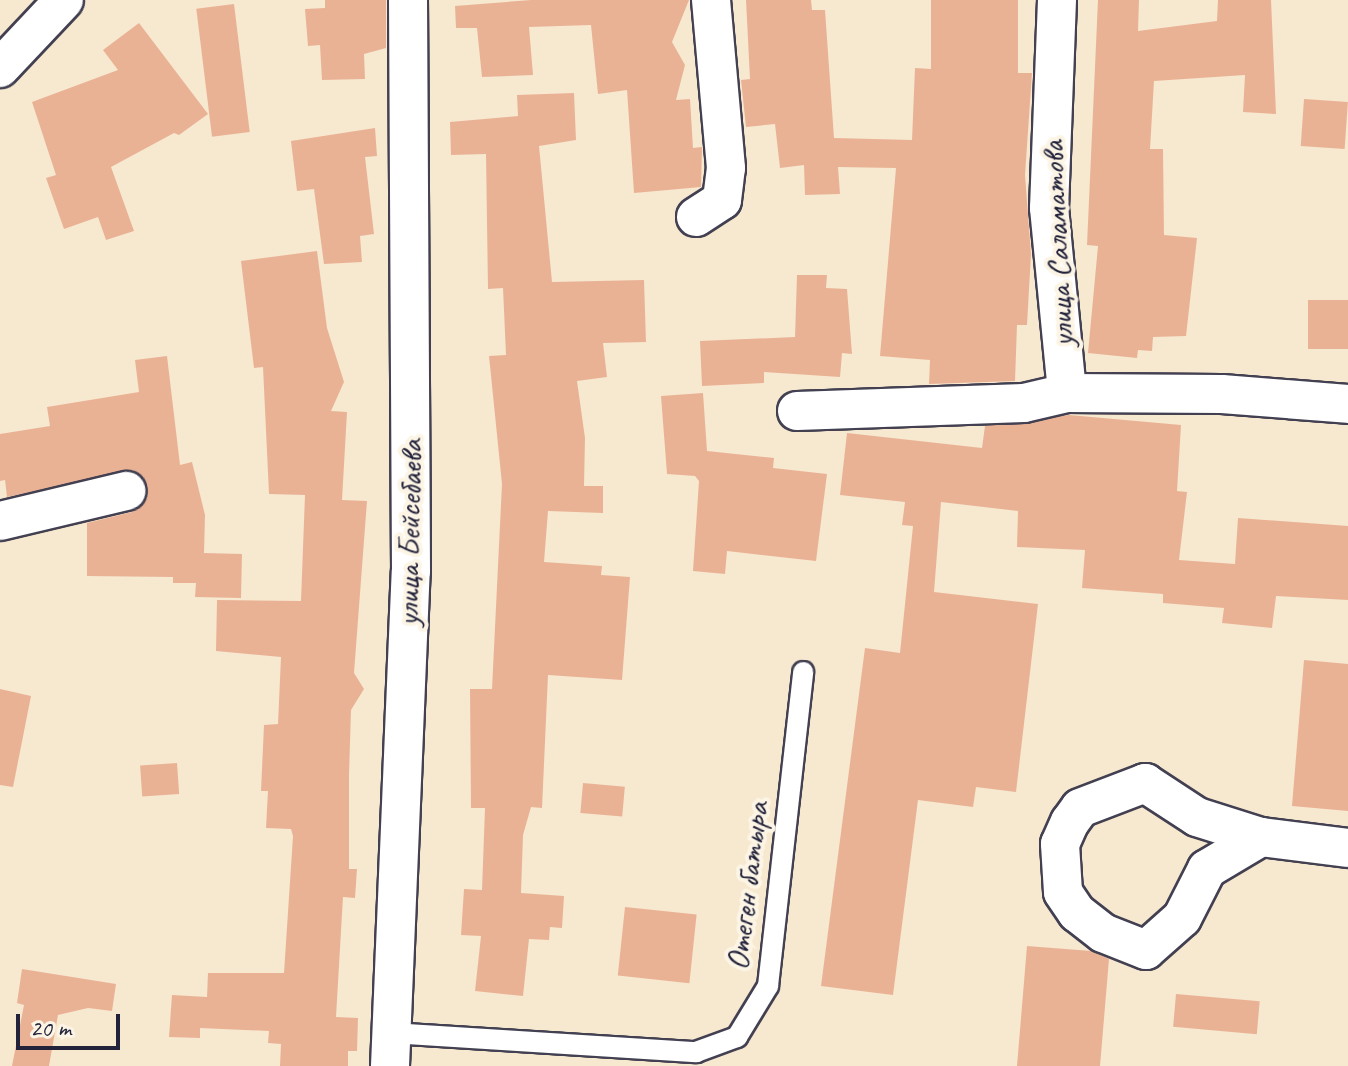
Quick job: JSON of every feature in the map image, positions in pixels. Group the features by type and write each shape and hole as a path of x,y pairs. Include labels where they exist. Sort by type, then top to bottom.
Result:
{"street":[{"path":"0,68 64,0"},
{"name":"улица Бейсебаева","path":"390,1049 411,571 408,0"},
{"path":"696,217 722,200 726,168 711,0"},
{"name":"улица Саламатова","path":"1057,0 1049,208 1067,393"},
{"path":"797,411 1024,403 1067,393 1222,394 1348,404"},
{"path":"0,521 126,491"},
{"path":"1261,837 1207,869 1182,918 1146,950 1103,933 1077,913 1063,892 1060,844 1075,815 1145,783 1197,817 1261,837 1348,848"}],"lane":[{"name":"Отеген батыра","path":"390,1049 696,1052 737,1037 768,986 803,672"}],"building":[{"path":"325,0 386,0 386,48 364,54 365,79 322,80 320,45 308,46 305,9 325,8"},
{"path":"531,0 689,0 672,42 685,65 676,100 690,99 693,148 702,147 701,187 634,193 627,90 598,94 591,25 529,27 533,75 482,77 477,28 456,28 455,6"},
{"path":"746,0 811,0 812,10 825,10 834,138 912,140 915,68 931,69 931,0 1018,0 1018,73 1032,73 1025,175 1031,254 1027,325 1017,325 1015,381 929,384 930,360 880,356 896,168 838,167 840,194 805,195 804,165 780,168 775,124 746,127 741,80 750,79"},
{"path":"1098,0 1139,0 1138,31 1217,21 1218,0 1271,0 1276,114 1243,112 1245,75 1154,81 1150,149 1163,149 1164,235 1197,238 1186,336 1153,337 1152,351 1138,350 1137,358 1088,353 1098,246 1087,245"},
{"path":"234,4 250,132 212,137 196,9"},
{"path":"139,23 208,114 179,135 174,133 111,167 134,231 106,240 98,217 64,229 46,178 56,175 32,102 118,70 103,50"},
{"path":"574,93 576,140 539,146 552,282 644,280 646,342 603,343 607,377 577,381 585,438 584,486 603,486 603,513 548,511 544,562 602,566 601,575 630,577 622,680 548,675 542,808 531,807 523,835 521,893 564,896 562,928 550,927 549,940 529,939 523,996 475,991 481,936 461,935 464,889 482,890 485,808 471,808 470,689 492,689 502,484 489,356 506,355 503,288 488,289 486,154 451,155 450,122 518,116 517,95"},
{"path":"1304,99 1348,102 1345,149 1301,146"},
{"path":"375,128 377,156 365,157 374,234 360,236 362,262 324,264 314,189 297,191 291,141"},
{"path":"317,251 327,328 344,382 331,411 347,412 342,500 367,501 354,673 364,689 351,710 349,775 349,869 357,869 355,898 343,897 336,1017 358,1018 357,1051 348,1051 348,1066 280,1066 281,1044 268,1043 269,1031 200,1028 200,1038 169,1037 172,995 207,997 208,973 284,973 293,836 291,829 266,828 268,791 261,791 264,725 278,724 281,657 216,651 217,600 301,601 305,495 269,494 263,367 254,368 241,261"},
{"path":"797,275 827,275 826,288 847,289 852,354 842,353 840,377 764,372 764,383 702,386 700,341 795,337"},
{"path":"1308,300 1348,300 1348,349 1308,349"},
{"path":"167,356 180,465 192,462 205,515 204,553 242,554 241,598 195,597 196,583 173,583 173,577 87,576 87,523 132,512 147,498 147,485 133,470 7,497 5,480 0,481 0,434 50,426 47,407 139,392 135,360"},
{"path":"703,393 707,451 774,458 773,468 827,474 816,561 727,551 725,574 693,571 699,481 695,476 667,474 661,396"},
{"path":"1069,415 1181,425 1177,491 1187,492 1179,560 1235,564 1238,518 1348,526 1348,600 1276,596 1272,628 1222,623 1224,608 1163,603 1163,594 1082,588 1085,550 1017,547 1018,511 941,502 934,592 1038,604 1016,792 976,787 973,807 918,800 893,995 821,986 865,648 900,653 913,526 902,525 905,502 840,495 847,433 982,448 985,426"},
{"path":"1304,660 1348,664 1348,811 1292,806"},
{"path":"0,689 31,696 13,787 0,785"},
{"path":"177,763 179,794 142,797 140,766"},
{"path":"583,783 625,787 622,817 580,813"},
{"path":"625,907 697,915 689,983 618,976"},
{"path":"1027,946 1091,951 1109,959 1100,1066 1017,1066"},
{"path":"22,969 116,984 112,1011 88,1008 58,1015 49,1066 12,1066 24,1005 17,1003"},
{"path":"1176,994 1260,1001 1257,1034 1173,1027"}]}
